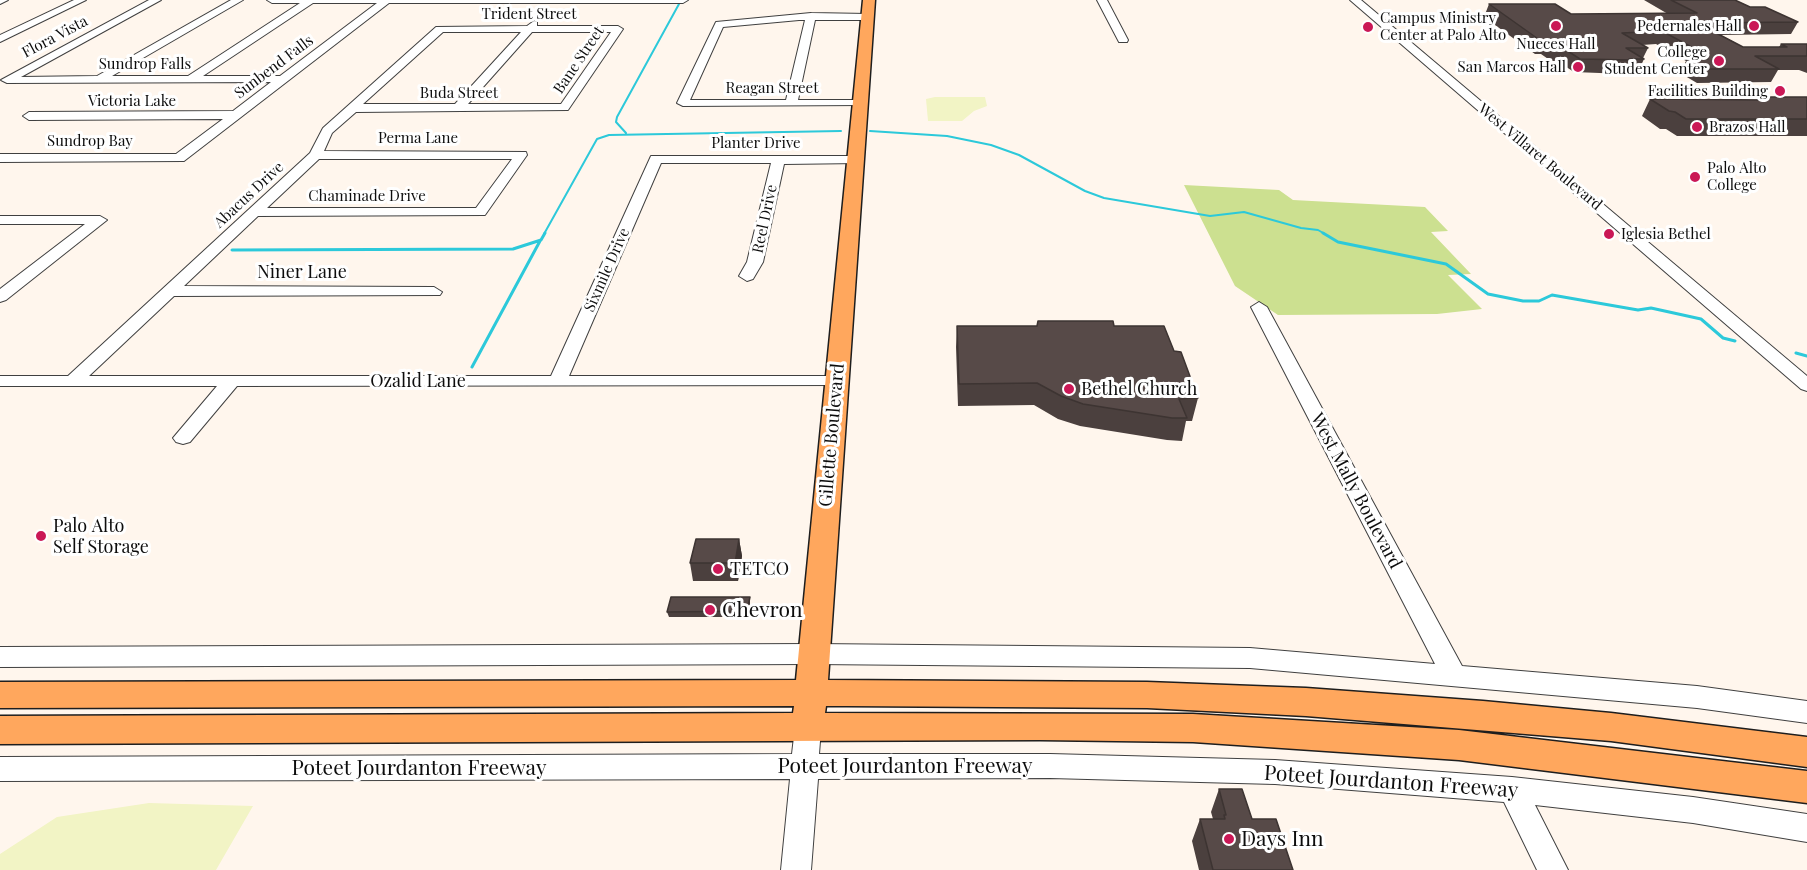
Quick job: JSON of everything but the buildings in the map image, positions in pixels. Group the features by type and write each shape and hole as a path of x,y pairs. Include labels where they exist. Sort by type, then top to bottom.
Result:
{"main road":[{"name":"Gillette Boulevard","path":"808,728 869,0"},
{"path":"0,695 1147,695 1306,702 1599,726 1807,752"},
{"name":"Poteet Jourdanton Freeway","path":"0,730 1040,726 1193,728 1459,745 1574,757 1807,787"}],"street":[{"path":"0,39 81,0"},
{"name":"Flora Vista","path":"4,81 156,0"},
{"path":"99,80 238,0"},
{"path":"272,0 683,0"},
{"path":"192,80 311,0"},
{"path":"1102,0 1123,40"},
{"name":"West Villaret Boulevard","path":"1355,0 1807,385"},
{"name":"Sunbend Falls","path":"179,158 386,1"},
{"path":"458,108 528,29 557,1"},
{"path":"791,103 811,16 868,16"},
{"name":"Reagan Street","path":"811,16 719,24 683,103 861,103"},
{"name":"Trident Street","path":"440,29 618,29"},
{"name":"Abacus Drive","path":"73,381 316,155 320,150 323,136 440,29"},
{"name":"Bane Street","path":"564,108 618,29"},
{"name":"Sundrop Falls","path":"4,81 282,79"},
{"name":"Buda Street","path":"353,108 564,108"},
{"name":"Victoria Lake","path":"28,116 235,115"},
{"name":"Perma Lane","path":"316,155 521,155 480,212"},
{"name":"Sundrop Bay","path":"0,158 179,158"},
{"name":"Planter Drive","path":"656,159 855,160"},
{"name":"Sixmile Drive","path":"558,381 656,159"},
{"name":"Reel Drive","path":"747,276 755,262 778,160"},
{"name":"Chaminade Drive","path":"253,213 480,212"},
{"path":"0,220 100,220 0,297"},
{"name":"Niner Lane","path":"170,291 434,292"},
{"name":"West Mally Boulevard","path":"1259,307 1454,675"},
{"name":"Ozalid Lane","path":"0,381 836,381"},
{"path":"183,438 232,381"},
{"path":"0,657 814,654 1250,658 1697,697 1807,712"},
{"name":"Gillette Boulevard","path":"796,870 808,728"},
{"name":"Poteet Jourdanton Freeway","path":"0,770 1050,766 1275,772 1512,790 1692,810 1807,828"},
{"path":"1512,790 1553,870"}],"green space":[{"path":"985,97 987,106 974,111 962,121 928,121 926,99"},
{"path":"1184,185 1279,190 1293,200 1425,207 1448,231 1431,232 1471,274 1448,275 1482,309 1437,314 1278,315 1235,286"},
{"path":"149,803 253,806 216,870 0,870 0,854 57,817"}],"waterway":[{"path":"626,133 616,122 617,117 679,4"},
{"path":"544,234 597,139 609,135 841,131"},
{"path":"870,131 947,136 991,145 1019,155 1085,191 1104,198 1210,216 1244,212 1301,228 1318,230 1325,234"},
{"path":"232,250 513,249 541,240 545,233"},
{"path":"1323,233 1338,242 1446,264 1488,294 1523,301 1539,301 1552,295 1638,310 1651,308 1701,319 1723,338 1735,341"},
{"path":"472,367 540,241"},
{"path":"1796,353 1807,356"}],"place":[{"name":"Nueces Hall","path":"1556,26"},
{"name":"Pedernales Hall","path":"1754,26"},
{"name":"Campus Ministry Center at Palo Alto","path":"1368,27"},
{"name":"College Student Center","path":"1719,61"},
{"name":"San Marcos Hall","path":"1578,67"},
{"name":"Facilities Building","path":"1780,91"},
{"name":"Brazos Hall","path":"1697,127"},
{"name":"Palo Alto College","path":"1695,177"},
{"name":"Iglesia Bethel","path":"1609,234"},
{"name":"Bethel Church","path":"1069,389"},
{"name":"Palo Alto Self Storage","path":"41,536"},
{"name":"TETCO","path":"718,569"},
{"name":"Chevron","path":"710,610"},
{"name":"Days Inn","path":"1229,839"}]}
